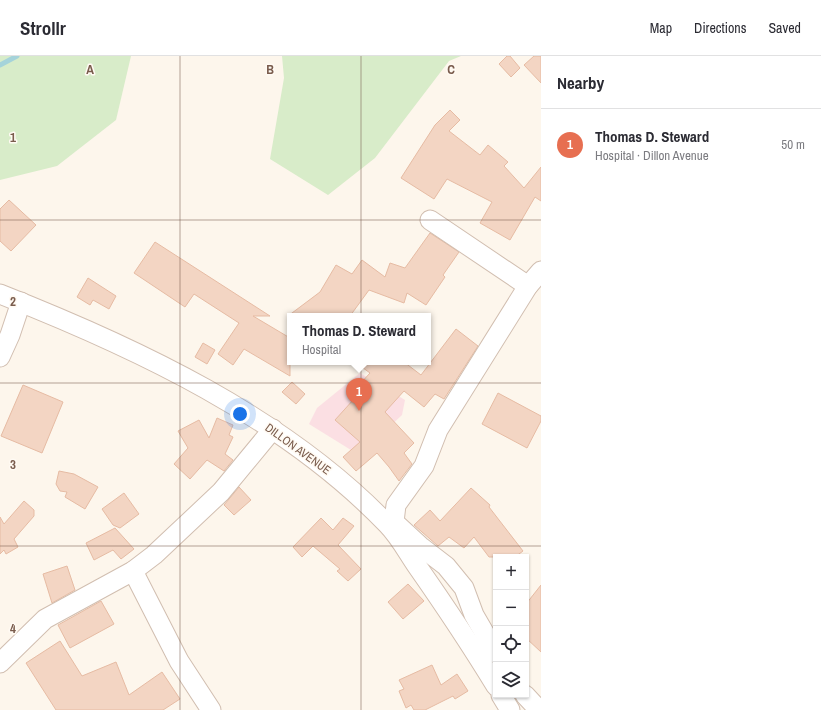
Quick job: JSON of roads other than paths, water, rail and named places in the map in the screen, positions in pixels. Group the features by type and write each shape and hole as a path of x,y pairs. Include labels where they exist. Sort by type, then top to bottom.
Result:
{"street":[{"path":"430,220 528,286"},
{"path":"493,648 474,616 464,588 446,566 420,546 394,522 396,505 424,466 438,430 528,286 541,271"},
{"name":"DILLON AVENUE","path":"0,294 161,364 273,429 321,463 388,525 459,625 493,681"},
{"path":"0,357 10,335 21,302"},
{"path":"0,663 45,619 133,571 154,555 221,492 273,429"},
{"path":"133,571 179,661 211,710"},
{"path":"528,698 540,709"}],"waterway":[{"path":"0,65 17,56"}],"place":[{"name":"Thomas D. Steward","path":"359,411"}]}
